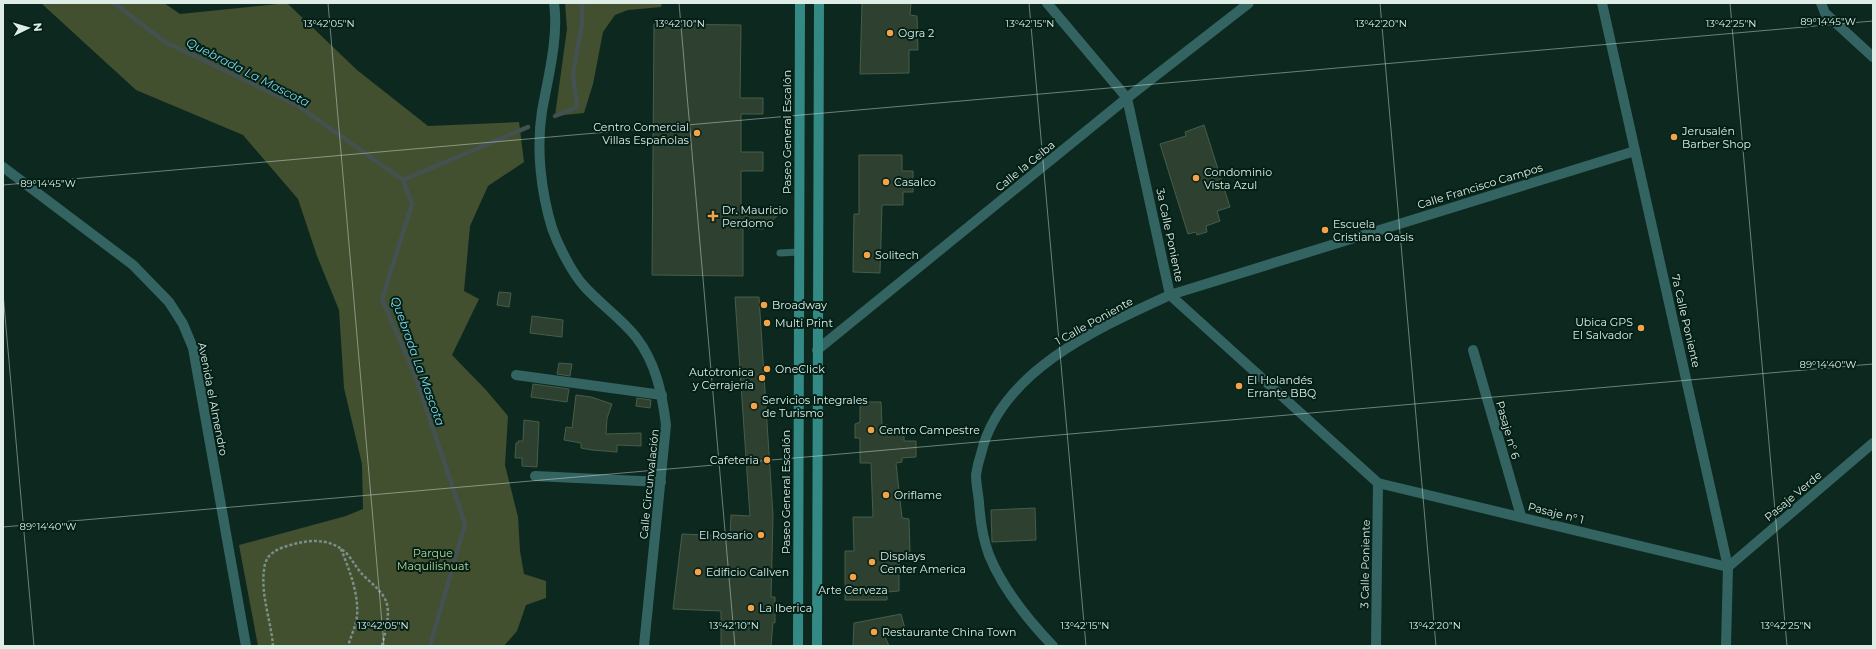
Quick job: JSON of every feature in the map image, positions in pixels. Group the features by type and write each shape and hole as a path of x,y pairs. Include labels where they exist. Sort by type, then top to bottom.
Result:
{"main road":[{"name":"Paseo General Escalón","path":"798,646 798,252 800,3"},
{"path":"817,646 819,3"}],"street":[{"name":"Calle Circunvalación","path":"554,3 552,62 542,113 540,158 544,196 553,229 566,258 583,286 636,336 656,372 662,395 666,425 644,646"},
{"name":"3a Calle Poniente","path":"1047,3 1127,98 1170,295 1378,483"},
{"name":"Calle la Ceiba","path":"817,350 1127,98 1249,3"},
{"name":"7a Calle Poniente","path":"1602,3 1728,567 1726,646"},
{"path":"1821,3 1824,13 1873,57"},
{"name":"Calle Francisco Campos","path":"1170,295 1635,151"},
{"name":"Avenida el Almendro","path":"3,167 133,265 169,302 183,324 193,348 246,646"},
{"name":"1 Calle Poniente","path":"1049,644 1010,593 989,554 980,515 976,474 984,439 1000,409 1024,381 1065,349 1128,314 1170,295"},
{"name":"Pasaje n° 6","path":"1473,350 1521,516"},
{"path":"516,375 662,395"},
{"name":"Pasaje Verde","path":"1728,567 1873,443"},
{"path":"535,476 661,482"},
{"name":"Pasaje n° 1","path":"1378,483 1521,516 1728,567"},
{"name":"3 Calle Poniente","path":"1376,646 1378,483"}],"lane":[{"path":"780,253 798,252"}],"path":[{"path":"273,646 272,629 263,581 265,563 271,554 278,549 297,543 315,540 328,542 340,549 379,590 386,601 388,610 382,646"},
{"path":"340,549 348,568 356,601 357,616 348,646"}],"green space":[{"name":"Parque Maquilishuat","path":"41,3 164,3 180,14 287,3 357,70 428,126 519,122 524,162 488,186 470,226 464,291 479,299 452,355 486,390 508,416 505,465 518,517 520,551 524,574 546,581 546,598 526,605 517,631 504,646 258,646 239,545 346,516 363,509 362,464 344,388 339,310 317,256 298,199 243,135 136,90"},
{"path":"565,3 662,3 661,7 628,10 615,15 603,32 593,84 584,113 555,116 567,29"}],"building":[{"name":"Ogra 2","path":"862,3 911,3 910,15 917,16 918,50 909,50 909,73 860,74"},
{"name":"Centro Comercial Villas Españolas","path":"654,24 741,25 740,98 763,98 763,114 741,114 741,152 763,152 763,171 741,171 741,210 763,210 780,213 763,229 743,228 743,276 652,275"},
{"name":"Condominio Vista Azul","path":"1204,125 1230,207 1217,211 1220,221 1206,226 1207,232 1197,235 1196,232 1188,234 1160,144 1186,136 1185,132"},
{"path":"859,155 902,155 902,171 913,171 913,192 903,192 903,205 882,205 880,273 853,272 854,214 859,214"},
{"path":"499,292 511,293 509,307 497,305"},
{"path":"735,297 759,297 773,516 771,597 775,597 775,623 773,622 771,646 721,646 721,611 673,609 682,534 730,536 731,515 750,516"},
{"path":"532,316 563,320 562,337 530,333"},
{"path":"559,363 572,364 570,376 557,374"},
{"path":"533,384 569,389 567,402 531,397"},
{"path":"576,395 591,397 612,404 607,418 606,434 641,433 641,446 617,445 617,452 581,448 581,443 564,440 566,427 572,428"},
{"path":"637,398 651,400 650,408 636,406"},
{"path":"860,402 881,402 882,425 887,425 887,434 904,434 904,441 916,441 916,457 902,458 902,462 896,463 902,518 909,519 910,553 899,553 899,591 887,592 887,600 845,600 845,551 854,551 853,517 873,517 871,463 860,463 860,438 855,438 855,424 860,422"},
{"path":"524,420 539,422 537,467 522,466 522,458 515,458 516,443 518,443 518,441 523,441"},
{"path":"1035,508 1036,540 992,542 991,510"},
{"name":"Restaurante China Town","path":"901,614 905,629 884,634 889,646 853,646 854,623"}],"waterway":[{"name":"Quebrada La Mascota","path":"114,3 165,42 297,105 403,180 412,204 382,299 415,375 465,524 430,646"},
{"path":"555,116 577,107 573,74 582,24 582,3"},
{"path":"403,180 528,127"}],"place":[{"name":"Ogra 2","path":"890,33"},
{"name":"Centro Comercial Villas Españolas","path":"697,133"},
{"name":"Jerusalén Barber Shop","path":"1674,137"},
{"name":"Condominio Vista Azul","path":"1196,178"},
{"name":"Casalco","path":"886,182"},
{"name":"Dr. Mauricio Perdomo","path":"713,216"},
{"name":"Escuela Cristiana Oasis","path":"1325,230"},
{"name":"Solitech","path":"867,255"},
{"name":"Broadway","path":"764,305"},
{"name":"Multi Print","path":"767,323"},
{"name":"Ubica GPS El Salvador","path":"1641,328"},
{"name":"OneClick","path":"767,369"},
{"name":"Autotronica y Cerrajería","path":"762,378"},
{"name":"El Holandés Errante BBQ","path":"1239,386"},
{"name":"Servicios Integrales de Turismo","path":"754,406"},
{"name":"Centro Campestre","path":"871,430"},
{"name":"Cafeteria","path":"767,460"},
{"name":"Oriflame","path":"886,495"},
{"name":"El Rosario","path":"761,535"},
{"name":"Displays Center America","path":"872,562"},
{"name":"Edificio Callven","path":"698,572"},
{"name":"Arte Cerveza","path":"853,577"},
{"name":"La Iberica","path":"751,608"},
{"name":"Restaurante China Town","path":"874,632"}]}
